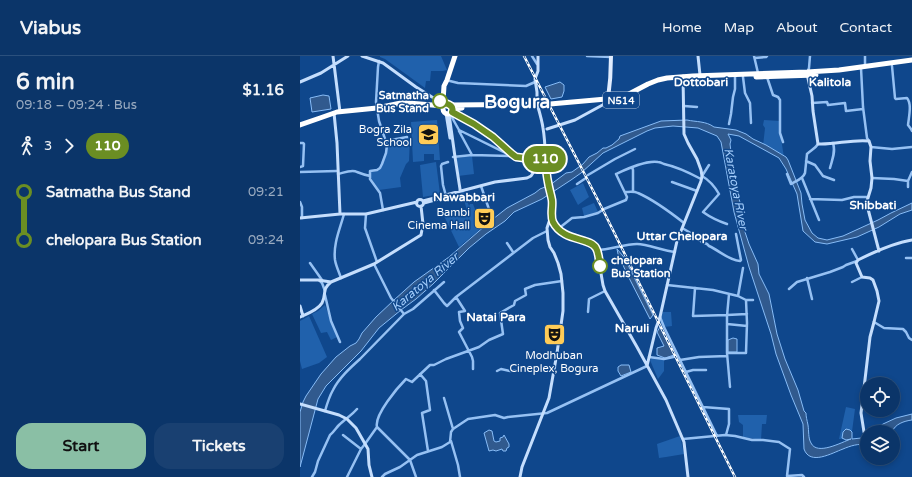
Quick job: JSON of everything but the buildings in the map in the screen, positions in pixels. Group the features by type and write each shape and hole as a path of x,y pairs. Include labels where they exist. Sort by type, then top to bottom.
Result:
{"highway":[{"path":"448,109 447,88 457,57"},
{"name":"N514","path":"700,77 766,77 808,74 892,66 911,60"},
{"name":"N514","path":"863,68 911,60"},
{"name":"N514","path":"538,105 608,100 627,95 658,80 758,73 808,74"},
{"path":"448,109 444,86 451,75"},
{"path":"300,127 340,112 377,109 404,103 433,105 448,109"},
{"path":"334,115 404,106 448,109 538,105"}],"main road":[{"path":"608,100 611,56"}],"street":[{"path":"333,56 340,112"},
{"path":"300,82 321,73 348,56"},
{"path":"362,56 380,59 416,87 493,137 514,157"},
{"path":"532,56 538,66"},
{"path":"538,56 535,82 538,92 538,105 544,135 548,182 552,202 552,221 562,233 591,243 597,250 604,291 666,400 683,439 688,477"},
{"path":"587,56 611,56"},
{"path":"698,56 700,77"},
{"path":"758,73 755,57 767,56"},
{"path":"787,174 791,184 802,178 805,173 807,154 818,144 808,74 810,56"},
{"path":"865,56 863,68 863,109 867,138 871,147 870,161 872,178 868,198 868,209 878,251"},
{"path":"380,59 378,67 377,109 379,121 386,141 386,153 382,164 377,170 370,171 370,179 380,193 383,210"},
{"path":"892,66 895,98 906,98 910,100 911,110 908,125 912,131"},
{"path":"729,124 735,89 735,77"},
{"path":"743,77 745,93 750,103 751,123"},
{"path":"766,77 773,95 778,97 780,100 780,132 783,142"},
{"path":"684,78 684,134 697,159 701,178"},
{"path":"450,81 458,84 526,86 535,82"},
{"path":"433,105 436,102 436,99"},
{"path":"544,135 547,129 575,120 608,100"},
{"path":"812,103 827,102 828,105 845,103 846,111 863,109"},
{"path":"684,106 697,107"},
{"path":"448,109 472,155"},
{"path":"448,109 459,191"},
{"path":"334,115 342,214 337,236 335,260 341,278"},
{"path":"542,126 547,129"},
{"path":"459,130 514,157"},
{"path":"386,141 407,137"},
{"path":"818,144 868,141"},
{"path":"300,143 304,144 303,166 300,167"},
{"path":"830,168 834,153 834,143"},
{"path":"871,147 892,149 912,147"},
{"path":"588,175 635,149"},
{"path":"454,157 472,155 541,160"},
{"path":"417,202 418,205 458,193 459,191 495,182 526,178 531,176 545,155"},
{"path":"446,196 443,186 441,166 442,164 448,162"},
{"path":"558,229 572,218 598,213 626,200 627,197 616,174 644,163 658,162 675,166 701,178 705,178 716,188 719,194 703,212 727,224"},
{"path":"806,162 814,165 823,176 834,180"},
{"path":"647,366 682,228 701,178 709,165"},
{"path":"632,167 633,192"},
{"path":"300,172 338,173 357,171 361,174 370,176"},
{"path":"908,187 908,181 912,172"},
{"path":"577,184 586,178"},
{"path":"802,178 819,220"},
{"path":"872,178 908,181"},
{"path":"672,182 697,191"},
{"path":"481,186 492,218"},
{"path":"625,192 638,193 651,200 684,223"},
{"path":"810,199 842,200 854,196 868,198"},
{"path":"300,202 302,207 301,218 342,214 366,214 420,200 423,203"},
{"path":"300,306 301,317 322,304 327,286 331,282 376,263 422,235 423,203"},
{"path":"366,214 365,228 376,263 391,298 404,314"},
{"path":"520,477 522,467 549,398 563,311 562,281 558,263 548,240 549,220 551,215"},
{"path":"682,228 734,261 740,261 736,234"},
{"path":"434,290 447,306 456,297 513,252 533,238 548,231"},
{"path":"789,289 795,283 807,278 843,268 846,265 878,251 912,240"},
{"path":"507,242 513,252"},
{"path":"597,250 620,245 638,244 675,252"},
{"path":"852,249 857,261 856,264 862,277"},
{"path":"906,258 912,258"},
{"path":"310,263 322,283 331,321 340,342"},
{"path":"738,296 744,268"},
{"path":"852,282 862,277 873,280 879,303 870,337 861,413 862,425"},
{"path":"807,278 812,299"},
{"path":"300,280 320,280 331,282"},
{"path":"347,477 361,449 377,427 376,424 380,414 406,378 413,382 430,365 479,347 489,340 503,334 500,313 514,306 514,302 526,295 525,289 535,285 562,281"},
{"path":"325,411 336,384 352,366 404,314 444,282"},
{"path":"667,285 713,290 738,296 746,300 753,300"},
{"path":"696,288 693,316 747,314"},
{"path":"588,312 589,300 604,291"},
{"path":"729,294 727,315 727,355 730,388"},
{"path":"456,297 465,311 459,312 460,321 463,328 459,332 473,361 473,369"},
{"path":"680,360 746,353 746,300"},
{"path":"660,319 718,436"},
{"path":"874,322 884,328 903,329 912,340"},
{"path":"727,324 747,326"},
{"path":"649,358 664,359 678,356"},
{"path":"460,477 451,441 451,432 468,419 495,415 504,418 547,413 647,366"},
{"path":"497,371 501,369 510,371 555,367"},
{"path":"686,372 693,370 706,370"},
{"path":"420,374 426,381 430,410 422,413 428,451"},
{"path":"444,398 453,429"},
{"path":"301,404 339,415 347,419 356,428 368,449 369,466 372,477"},
{"path":"703,407 728,409 729,424 726,435"},
{"path":"312,477 330,435 357,409"},
{"path":"377,427 410,460 416,477"},
{"path":"683,439 726,435 752,440 779,442 790,450 787,476 802,475 804,477"},
{"path":"343,436 361,449"},
{"path":"382,477 417,455 442,447 451,441"}],"shaded area":[{"path":"380,56 441,56 447,70 431,71 430,81 426,81 425,88"},
{"path":"437,120 440,160 434,160 434,154 424,154 424,161 413,162 411,122"},
{"path":"764,120 780,121 784,157 763,146 765,128 763,125"},
{"path":"410,137 409,161 406,164 400,178 401,187 379,190 371,178 371,172 378,170 386,151 386,142"},
{"path":"472,156 474,174 458,176 456,158"},
{"path":"436,162 440,194 423,197 420,165"},
{"path":"583,183 589,197 578,205 570,190"},
{"path":"463,190 469,206 470,204 473,204 478,217 481,217 484,226 459,247 444,216 467,210 461,191"},
{"path":"594,203 598,212 584,216 582,208"},
{"path":"325,305 337,337 331,340 327,332 321,333 312,314"},
{"path":"663,312 671,312 672,326 664,327 660,317"},
{"path":"309,316 327,357 319,363 302,369 300,361 300,321"},
{"path":"652,358 664,360 664,371 658,379 650,360"},
{"path":"846,407 855,409 851,439 839,439"},
{"path":"738,415 767,415 766,424 762,424 761,440 743,437 743,425 739,422"},
{"path":"680,436 684,454 659,458 657,444"}],"water":[{"path":"560,82 564,85 562,97 551,99 545,87"},
{"path":"323,95 329,96 331,109 312,112 310,98"},
{"name":"Karatoya River","path":"687,120 704,123 714,127 736,130 746,134 786,157 801,193 805,220 812,233 818,238 827,240 843,236 912,203 912,210 900,214 879,227 857,237 827,244 815,242 803,231 797,194 786,169 779,158 739,136 728,134 731,140 732,160 744,229 758,264 759,274 769,294 777,334 806,413 810,441 814,447 819,448 836,445 851,439 846,440 842,438 843,432 846,429 852,432 852,439 860,438 860,444 816,458 807,454 804,449 803,424 776,354 749,267 734,212 721,142 717,136 698,128 673,126 655,128 647,131 603,153 571,180 542,199 514,212 505,221 469,248 416,299 379,328 361,351 326,386 318,399 300,467 300,412 306,396 321,374 336,357 356,343 362,333 376,317 414,282 449,257 507,208 550,185 566,173 572,172 583,164 589,157 603,148 612,145 619,139 620,136 661,121"},
{"path":"617,249 628,265 653,315 650,319 627,274"},
{"path":"660,327 674,355 665,358 657,355 657,348 664,346 657,332"},
{"path":"733,338 737,339 737,352 728,352 728,340"},
{"path":"621,365 629,365 631,372 621,376 618,371 618,367"},
{"path":"912,414 912,420 898,425 882,425 896,418"},
{"path":"489,430 492,431 494,441 496,442 500,441 500,438 504,435 509,444 506,451 503,451 502,449 489,451 484,433"}],"railway":[{"path":"524,56 603,210 735,477"}],"bus line":[{"name":"110","path":"440,101 452,106 452,112 474,124 493,137 516,157 541,160 545,155 552,202 552,221 562,233 591,243 597,250 600,266"}],"place":[{"name":"Satmatha Bus Stand","path":"440,101"},
{"name":"Bogra Zila School","path":"428,135"},
{"name":"Bambi Cinema Hall","path":"485,218"},
{"name":"chelopara Bus Station","path":"600,266"},
{"name":"Modhuban Cineplex, Bogura","path":"554,335"}],"district":[{"name":"Dottobari","path":"701,82"},
{"name":"Kalitola","path":"830,82"},
{"name":"Bogura","path":"517,101"},
{"name":"Nawabbari","path":"464,197"},
{"name":"Shibbati","path":"873,205"},
{"name":"Uttar Chelopara","path":"682,236"},
{"name":"Natai Para","path":"496,317"},
{"name":"Naruli","path":"632,328"}]}
